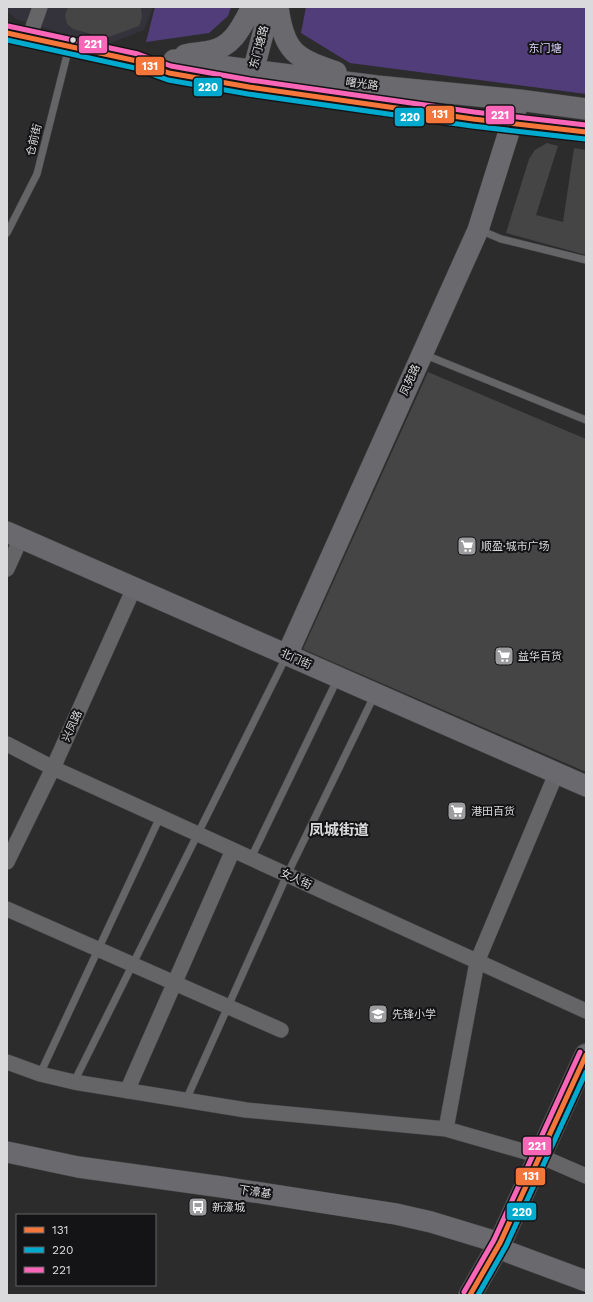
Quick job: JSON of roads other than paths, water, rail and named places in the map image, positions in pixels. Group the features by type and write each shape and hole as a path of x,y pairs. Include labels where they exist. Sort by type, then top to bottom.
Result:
{"main road":[{"path":"483,1295 507,1246 546,1158 586,1055"},
{"path":"546,1158 586,1081"},
{"path":"470,1295 507,1246"}],"street":[{"path":"29,38 40,7"},
{"path":"172,60 186,54 208,52 224,46 241,28 252,7"},
{"name":"东门塘路","path":"244,78 257,7"},
{"name":"东门塘路","path":"244,78 270,7"},
{"path":"278,7 284,36 297,55 316,65 377,86"},
{"name":"曙光路","path":"7,33 137,61 169,73 377,86 519,100 586,109"},
{"name":"曙光路","path":"137,61 172,60 244,78 474,119 586,132"},
{"name":"凤苑路","path":"287,655 478,230 514,123 519,100"},
{"path":"7,569 14,535"},
{"name":"北门街","path":"14,535 586,786"},
{"name":"兴凤路","path":"7,862 53,768 134,588"},
{"name":"女人街","path":"7,744 53,768 586,1011"},
{"path":"446,1129 477,962 556,774"},
{"path":"127,1091 233,850"},
{"path":"7,909 281,1030"},
{"path":"7,1062 40,1074 74,1082 246,1110 446,1129 546,1158 586,1176"},
{"name":"下濠基","path":"7,1152 78,1166 396,1214 431,1222 586,1271"},
{"name":"下濠基","path":"507,1246 586,1281"}],"lane":[{"name":"仓前街","path":"7,233 37,174 69,47"},
{"path":"478,230 502,239 586,260"},
{"path":"423,353 586,420"},
{"path":"74,1082 287,655"},
{"path":"251,858 338,678"},
{"path":"186,1100 287,875 375,694"},
{"path":"40,1074 160,817"}],"place":[{"name":"顺盈·城市广场","path":"467,546"},
{"name":"益华百货","path":"504,656"},
{"name":"港田百货","path":"457,811"},
{"name":"先锋小学","path":"378,1014"},
{"name":"新濠城","path":"198,1207"}],"district":[{"name":"凤城街道","path":"339,830"}],"park label":[{"name":"东门塘","path":"545,48"}]}
